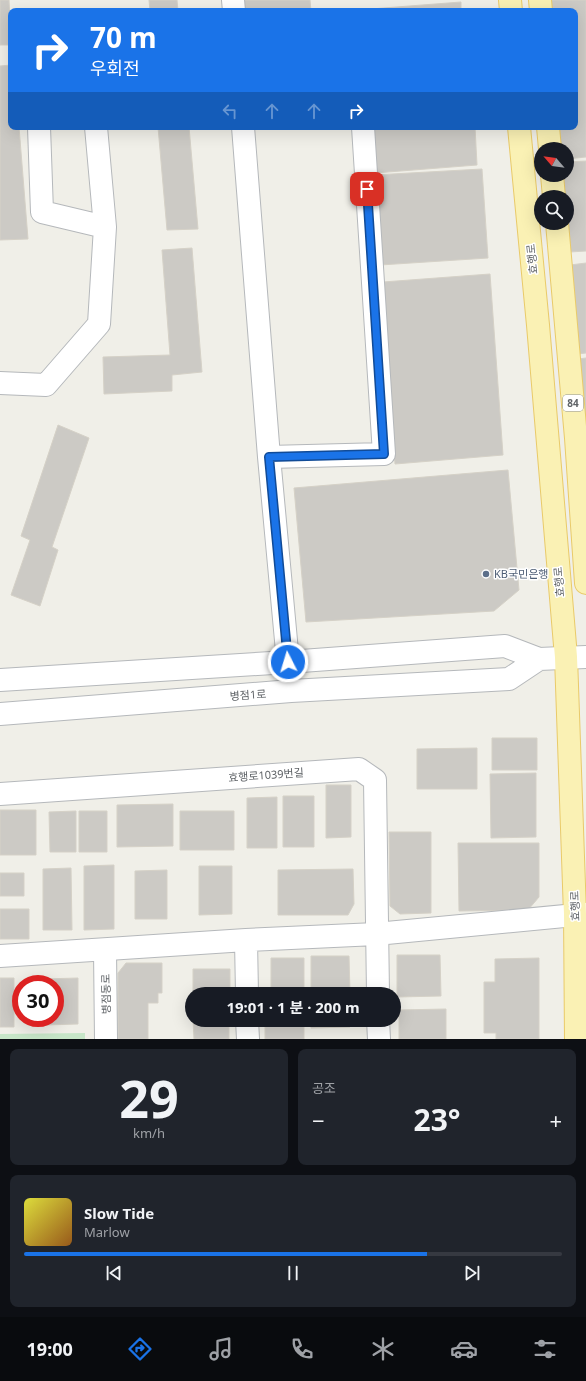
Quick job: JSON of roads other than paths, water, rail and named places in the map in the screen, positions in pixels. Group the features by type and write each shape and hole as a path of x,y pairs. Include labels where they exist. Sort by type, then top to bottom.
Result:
{"main road":[{"name":"효행로","path":"519,130 538,325 576,657 581,914 576,1039"},
{"path":"548,130 549,142"},
{"name":"84","path":"558,230 576,438 586,583"}],"street":[{"path":"39,130 42,212 105,227"},
{"path":"0,382 46,385 99,324 105,227 96,130"},
{"path":"243,130 269,457 288,662"},
{"path":"269,457 384,454 364,130"},
{"name":"병점1로","path":"0,680 288,662 505,646 539,659 576,657"},
{"name":"병점1로","path":"0,714 291,691 509,679 539,659"},
{"name":"효행로1039번길","path":"0,794 359,768 375,780 376,934"},
{"path":"0,956 246,940 376,934 581,914"},
{"path":"376,934 378,987"},
{"path":"246,940 247,987"},
{"name":"병점동로","path":"105,950 106,1039"},
{"path":"247,1027 248,1039"},
{"path":"378,1027 379,1039"}],"place":[{"name":"KB국민은행","path":"486,574"}]}
